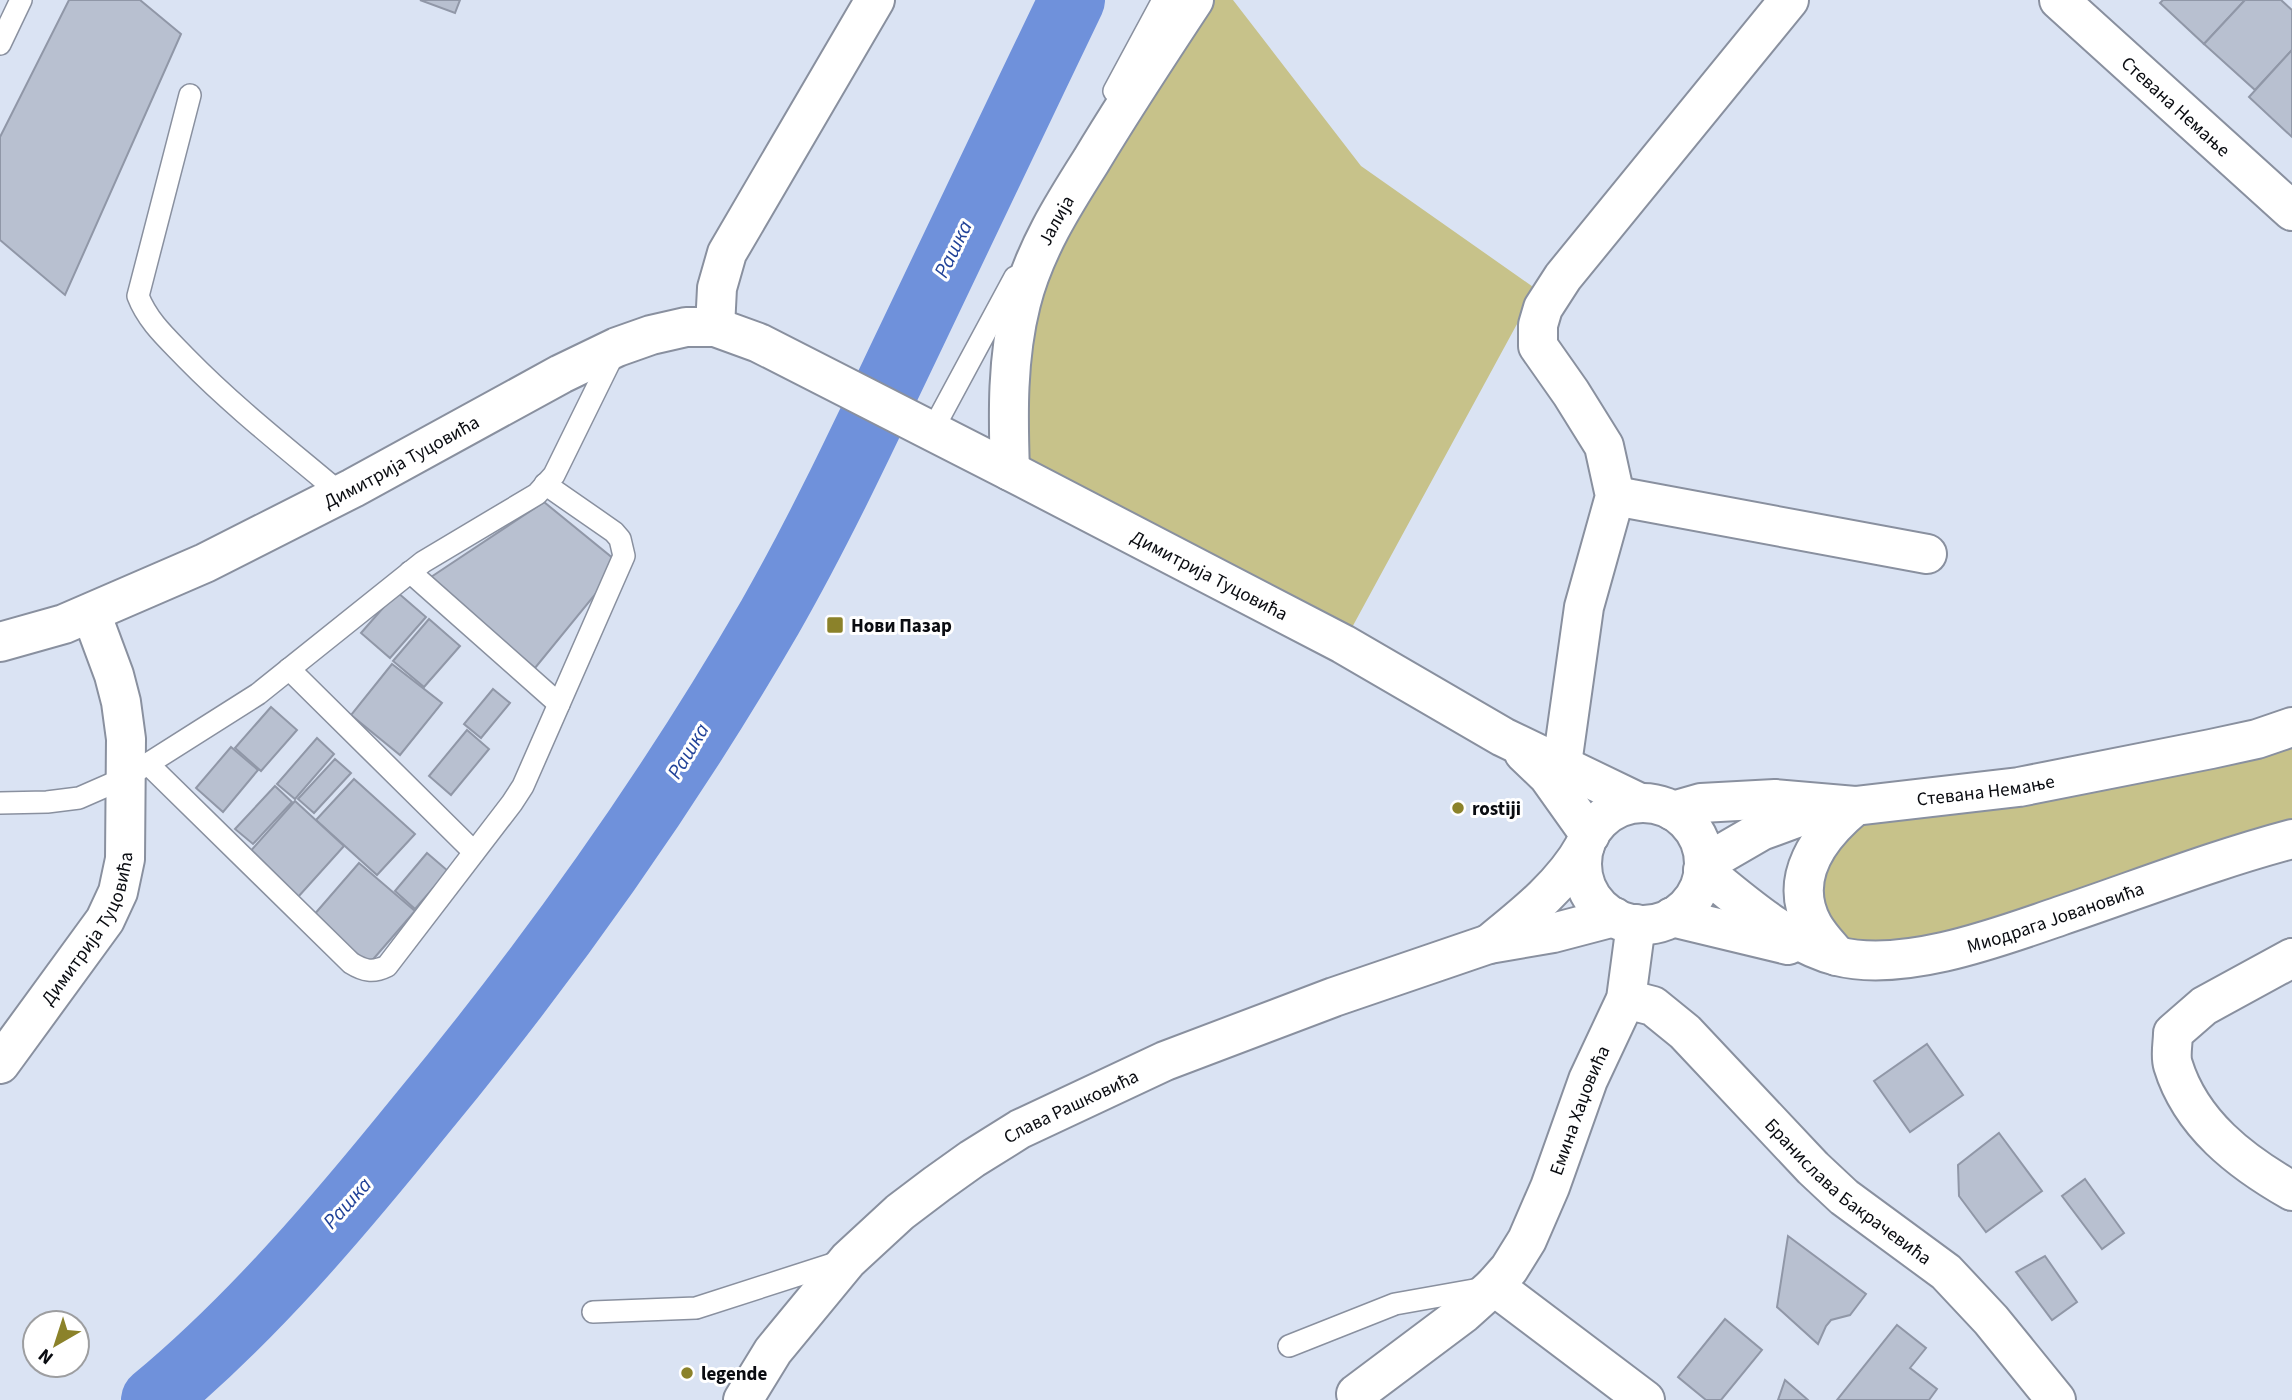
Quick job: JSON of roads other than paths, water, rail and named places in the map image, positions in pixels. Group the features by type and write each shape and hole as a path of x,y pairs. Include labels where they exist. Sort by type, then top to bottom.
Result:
{"street":[{"name":"Јалија","path":"1010,471 1013,336 1034,263 1064,204 1194,0"},
{"path":"1562,764 1584,607 1615,496 1604,446 1538,346 1538,325 1543,309 1563,277 1789,0"},
{"name":"Стевана Немање","path":"2059,0 2292,211"},
{"path":"715,327 718,288 727,253 866,4"},
{"name":"Димитрија Туцовића","path":"0,642 27,636 91,613 205,563 617,347 686,327 715,327 759,343 1343,644 1503,737"},
{"path":"1615,496 1927,554"},
{"name":"Димитрија Туцовића","path":"0,1064 105,920 118,892 125,859 137,771 126,739 114,675 91,613"},
{"name":"Стевана Немање","path":"1657,807 1775,799 1846,806 2019,786 2211,749 2256,739 2292,727"},
{"path":"1489,944 1641,919 1686,907 1695,895 1704,867 1696,833 1690,825 1657,807 1503,737"},
{"path":"1503,737 1548,776 1587,840 1583,871 1586,884 1597,902 1641,919"},
{"path":"1704,867 1775,824 1846,806"},
{"path":"1826,952 1808,911 1805,890 1807,870 1820,841 1846,806"},
{"path":"1489,944 1549,891 1573,865 1594,827 1610,813 1619,808 1657,807"},
{"name":"Миодрага Јовановића","path":"1641,919 1869,961 1904,958 1995,938 2246,851 2292,839"},
{"path":"1704,867 1757,914 1826,952"},
{"name":"Емина Хаџовића","path":"1355,1398 1464,1313 1494,1286 1509,1269 1527,1240 1588,1080 1626,999 1641,919"},
{"name":"Слава Рашковића","path":"743,1400 795,1322 848,1259 900,1212 972,1159 1020,1129 1165,1062 1250,1028 1489,944"},
{"path":"2292,958 2204,1006 2174,1033 2172,1063 2190,1104 2224,1145 2260,1173 2292,1191"},
{"name":"Бранислава Бакрачевића","path":"1626,999 1653,1006 1678,1026 1844,1197 1946,1272 2015,1347 2056,1400"},
{"path":"1494,1286 1645,1400"}],"lane":[{"path":"0,44 21,0"},
{"path":"923,427 1163,0"},
{"path":"190,96 138,296 144,311 155,326 222,394 341,494"},
{"path":"0,803 79,798 137,771 236,709 410,572 453,542 537,494 554,475 617,347"},
{"path":"137,771 351,963 368,971 378,971 387,966 523,786 624,556 620,539 614,532 545,484"},
{"path":"410,572 559,704"},
{"path":"289,669 474,852"},
{"path":"593,1312 696,1308 848,1259"},
{"path":"1289,1346 1395,1304 1494,1286"}],"waterway":[{"name":"Рашка","path":"154,1400 226,1335 294,1265 389,1154 561,936 691,747 770,617 826,513 1072,0"}],"place":[{"name":"Нови Пазар","path":"835,625"},
{"name":"rostiji","path":"1458,808"},
{"name":"legende","path":"687,1373"}]}
